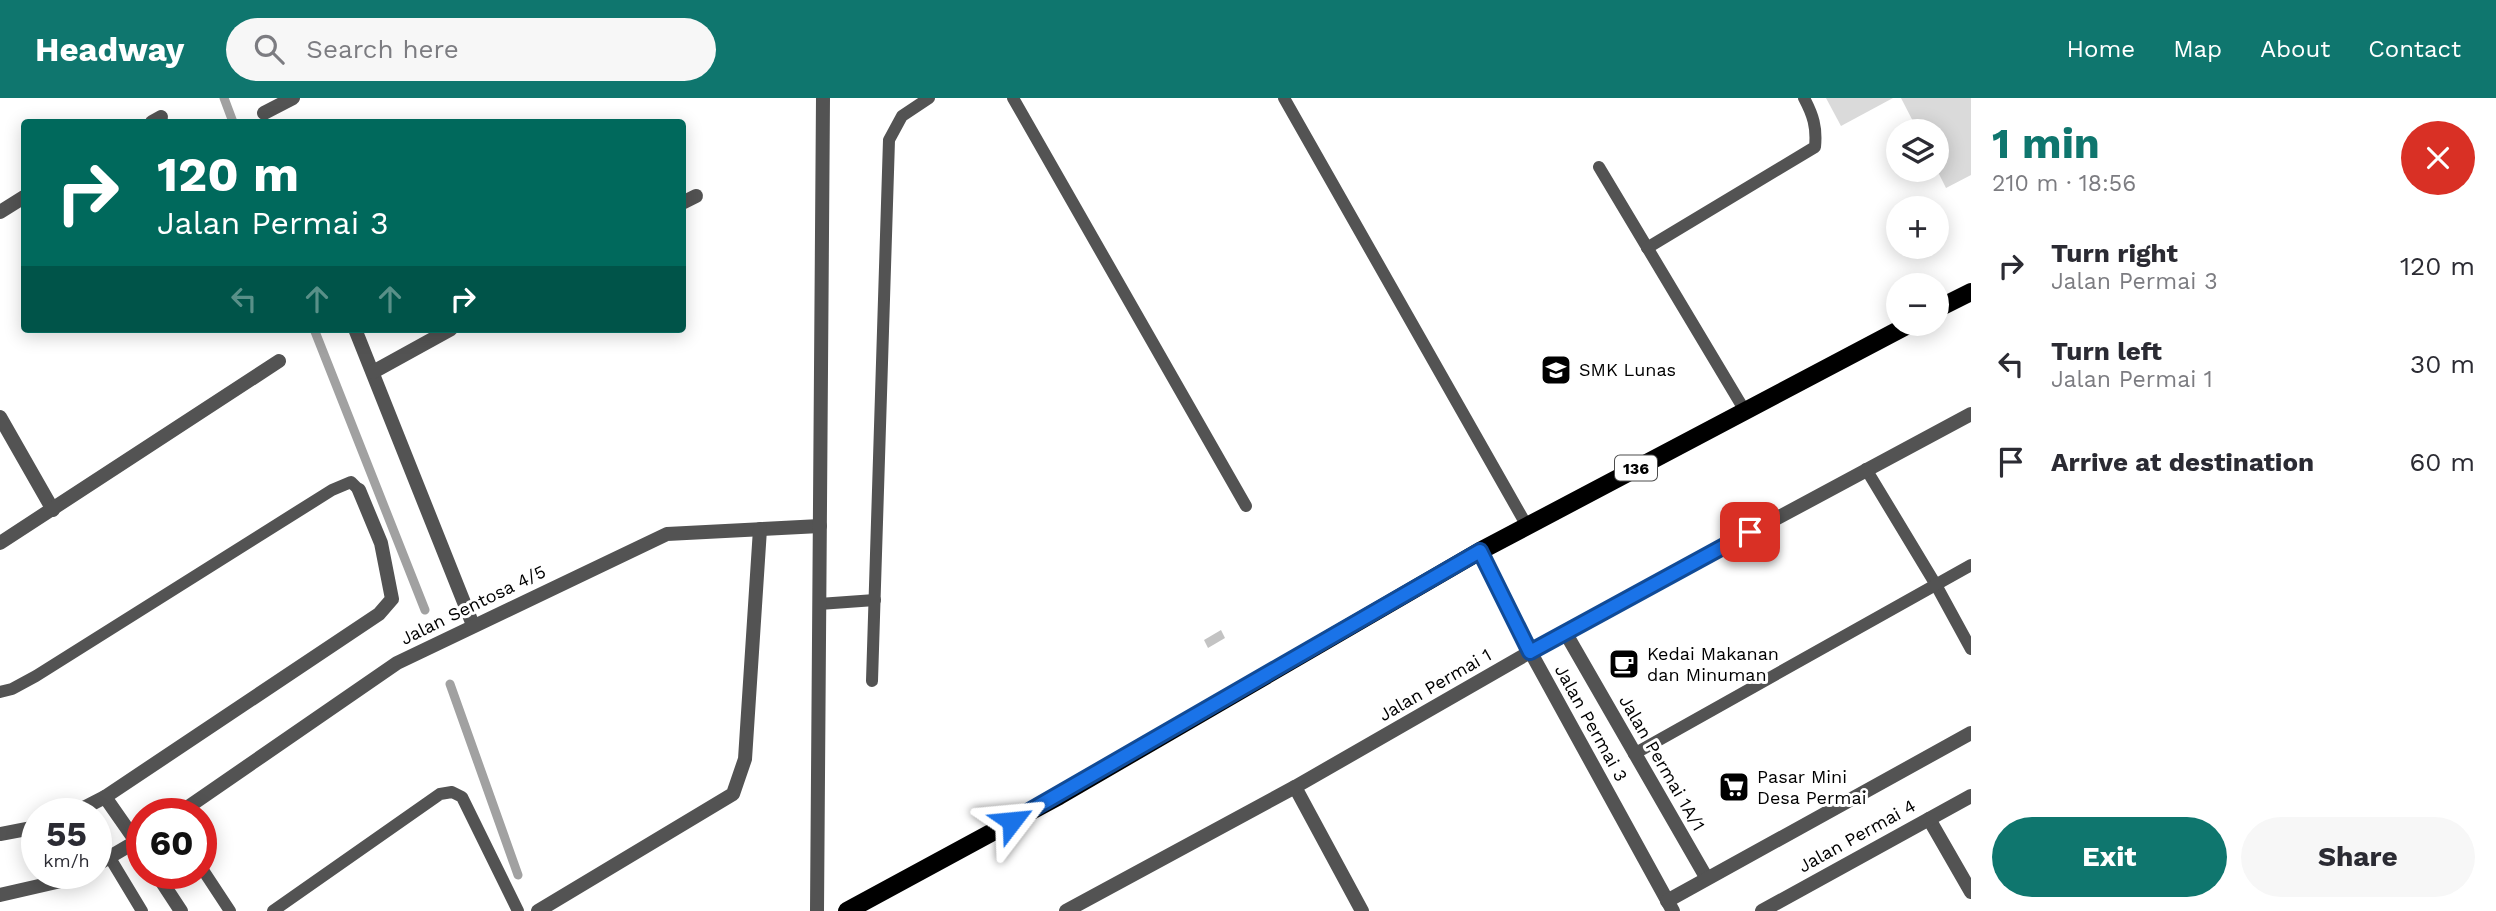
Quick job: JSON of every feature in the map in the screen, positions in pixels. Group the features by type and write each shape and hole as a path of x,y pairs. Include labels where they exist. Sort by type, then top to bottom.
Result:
{"main road":[{"path":"1949,303 1971,292"},
{"name":"136","path":"848,911 1059,796 1480,551 1887,336"}],"street":[{"path":"257,98 266,118 293,98"},
{"path":"817,911 822,98"},
{"path":"686,201 696,196"},
{"path":"0,212 21,199"},
{"path":"357,333 473,625"},
{"path":"373,372 444,333"},
{"path":"0,543 279,361"},
{"name":"Jalan Permai 1","path":"1066,911 1295,787 1565,632 1971,414"},
{"path":"0,417 53,510"},
{"path":"126,825 105,797 379,614 392,599 381,544 359,490"},
{"name":"Jalan Sentosa 4/5","path":"201,798 397,663 667,534 820,526"},
{"path":"538,911 733,794 745,759 760,529"},
{"name":"Jalan Permai 3","path":"1480,551 1530,652 1670,906"},
{"name":"Jalan Permai 1A/1","path":"1565,632 1706,877"},
{"path":"1670,906 1706,877 1971,733"},
{"path":"1295,787 1362,911"},
{"name":"Jalan Permai 4","path":"1762,911 1971,796"},
{"path":"1929,819 1971,892"},
{"path":"0,834 21,830"},
{"path":"0,895 26,889"},
{"path":"167,889 181,911"}],"lane":[{"path":"873,681 889,141 902,116 929,98"},
{"path":"1013,98 1246,506"},
{"path":"1284,98 1527,526"},
{"path":"1647,248 1815,147 1817,132 1804,98"},
{"path":"1599,167 1745,411"},
{"path":"1866,469 1971,649"},
{"path":"0,692 12,689 36,676 332,490 351,482 359,490"},
{"path":"1634,754 1971,565"},
{"path":"819,604 875,600"},
{"path":"273,911 440,794 452,792 462,797 518,911"},
{"path":"112,861 142,911"},
{"path":"216,889 230,911"}],"shaded area":[{"path":"1826,98 1893,98 1841,126"},
{"path":"1901,98 1971,98 1971,175 1946,188 1943,182 1949,182 1949,119 1912,119"}],"building":[{"path":"1221,630 1225,638 1208,648 1204,640"}],"waterway":[{"path":"224,98 232,119"},
{"path":"316,333 425,610"},
{"path":"450,684 518,875"}],"place":[{"name":"SMK Lunas","path":"1556,370"},
{"name":"Kedai Makanan dan Minuman","path":"1624,664"},
{"name":"Pasar Mini Desa Permai","path":"1734,787"}],"route":[{"path":"1012,821 1480,551 1530,652 1750,532"}]}
